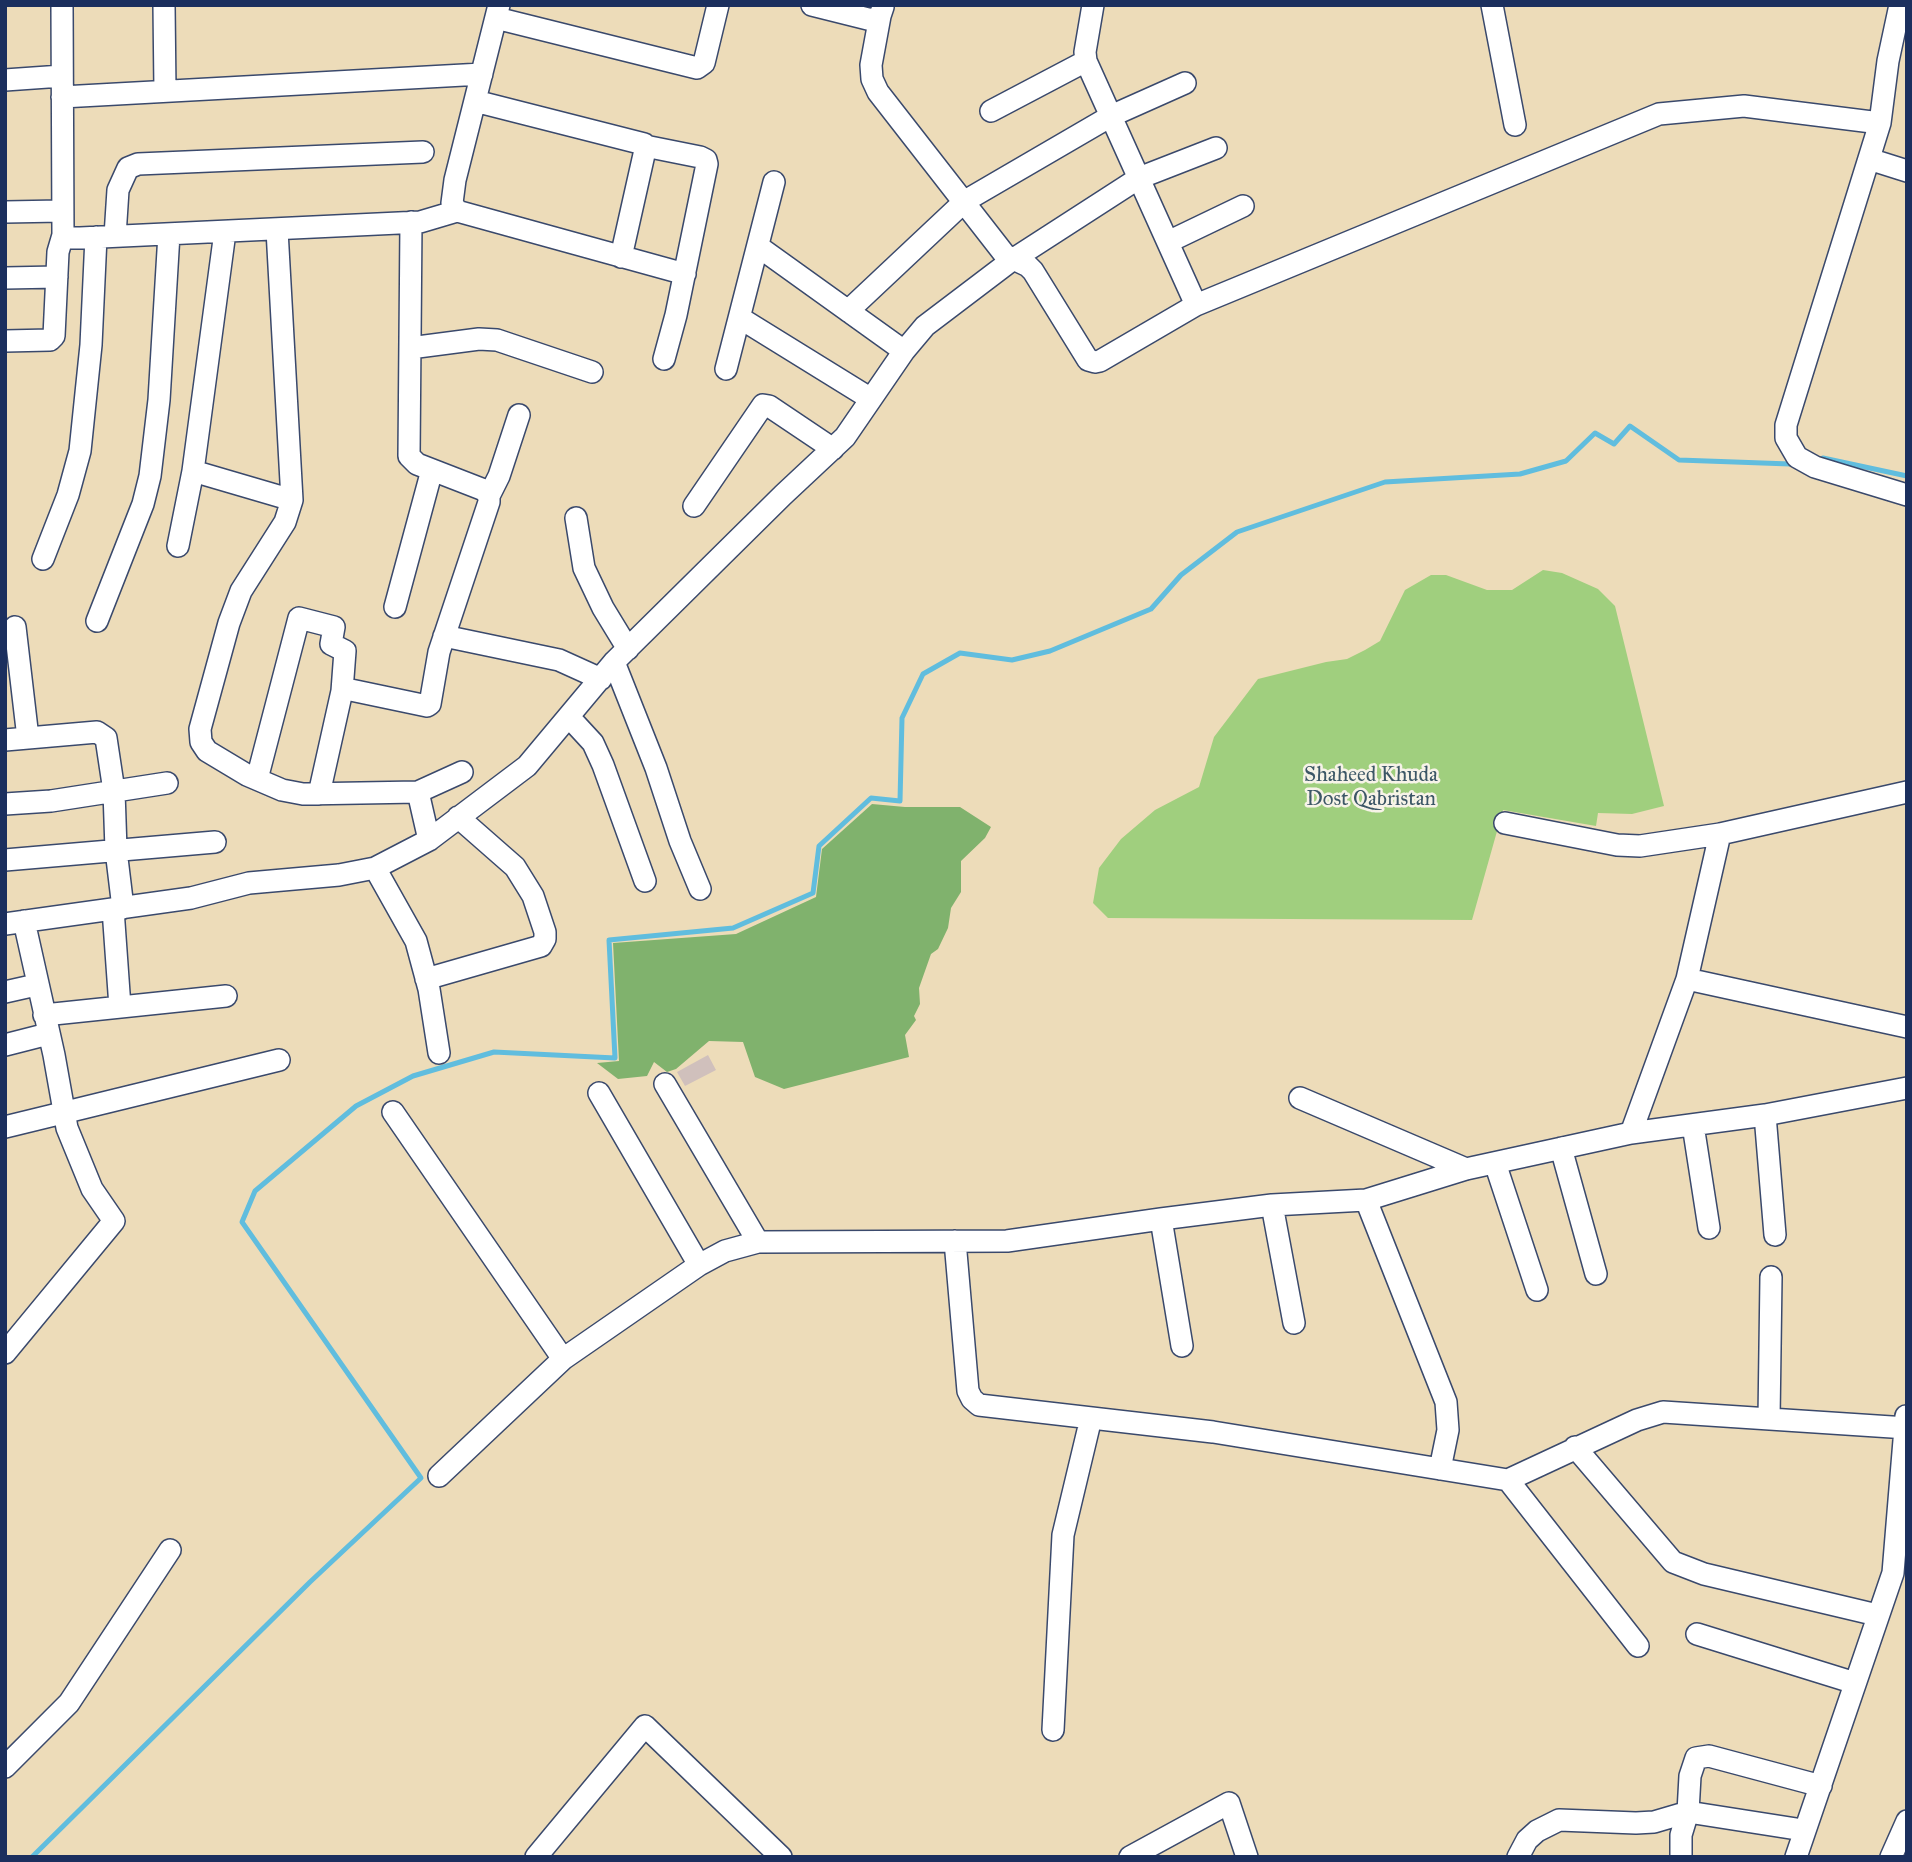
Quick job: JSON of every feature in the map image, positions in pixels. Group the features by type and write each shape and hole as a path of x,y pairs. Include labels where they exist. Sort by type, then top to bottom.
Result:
{"street":[{"path":"5,341 52,339 54,331 58,252 63,235 62,5"},
{"path":"164,5 165,91"},
{"path":"457,211 452,203 455,180 498,12 697,68 704,63 718,5"},
{"path":"812,5 873,20 882,11"},
{"path":"1093,5 1087,33 1086,61 1196,305"},
{"path":"1492,5 1515,125"},
{"path":"1900,5 1897,64 1786,425 1786,438 1797,457 1815,467 1907,495"},
{"path":"882,11 871,65 872,79 878,92 965,201 1004,255 1033,271 1091,361 1100,361 1196,305 1659,114 1744,106 1880,123"},
{"path":"990,111 1086,61"},
{"path":"5,80 62,87 165,91 482,74"},
{"path":"848,311 965,201 1111,116 1185,83"},
{"path":"475,100 706,160 685,274 664,359"},
{"path":"621,257 645,146"},
{"path":"5,1353 114,1221 92,1189 67,1128 36,985 15,923 191,898 241,886 340,875 375,868 429,840 527,766 621,655 845,437 904,351 925,326 1012,260 1139,178 1216,149"},
{"path":"43,559 68,495 80,451 105,237 118,190 128,168 138,164 423,152"},
{"path":"1869,159 1907,171"},
{"path":"726,369 774,183"},
{"path":"1168,242 1243,206"},
{"path":"5,212 61,211"},
{"path":"63,235 68,238 105,237 411,222 437,219 457,211 685,274"},
{"path":"411,222 409,456 412,461 484,490 489,496"},
{"path":"276,230 292,500 285,522 241,591 229,623 200,729 201,742 207,751 257,779 282,790 303,794 418,792 462,772"},
{"path":"178,546 193,471 225,232"},
{"path":"97,621 143,504 150,476 159,400 169,234"},
{"path":"759,247 904,351"},
{"path":"5,278 57,277"},
{"path":"740,318 871,400"},
{"path":"410,348 479,339 497,340 592,372"},
{"path":"694,506 762,405 769,406 833,449"},
{"path":"342,691 346,689 427,706 430,704 439,652 489,496 499,476 519,415"},
{"path":"395,607 432,470"},
{"path":"193,471 292,500"},
{"path":"576,518 584,568 621,655 680,841 701,889"},
{"path":"257,779 299,618 334,627 331,644 345,651 342,691 318,794"},
{"path":"15,626 27,738"},
{"path":"444,636 559,660 601,678"},
{"path":"569,717 593,743 645,881"},
{"path":"5,740 97,732 106,738 114,791 120,1007"},
{"path":"5,804 51,801 167,783"},
{"path":"418,792 429,840"},
{"path":"1505,823 1640,846 1720,834 1907,792"},
{"path":"426,979 541,946 545,939 533,896 515,867 458,817"},
{"path":"1631,1133 1687,979 1720,834"},
{"path":"5,860 215,842"},
{"path":"375,868 415,941 426,979 439,1054"},
{"path":"1687,979 1907,1027"},
{"path":"5,992 36,985"},
{"path":"5,1045 46,1025 120,1007 226,996"},
{"path":"5,1127 279,1060"},
{"path":"665,1084 758,1242"},
{"path":"439,1476 563,1359 699,1265 725,1251 758,1242 1007,1241 1272,1205 1366,1200 1465,1169 1631,1133 1765,1115 1907,1088"},
{"path":"599,1093 699,1265"},
{"path":"1300,1098 1465,1169"},
{"path":"393,1112 563,1359"},
{"path":"1765,1115 1775,1235"},
{"path":"1693,1125 1709,1228"},
{"path":"1561,1148 1596,1274"},
{"path":"1495,1163 1537,1290"},
{"path":"1366,1200 1446,1402 1448,1430 1440,1469"},
{"path":"1272,1205 1294,1323"},
{"path":"1161,1219 1182,1346"},
{"path":"955,1241 968,1391 979,1405 1213,1432 1508,1480 1575,1447 1637,1420 1663,1412 1769,1419 1906,1423 1900,1576 1877,1615 1796,1857"},
{"path":"1769,1419 1771,1277"},
{"path":"1054,1730 1063,1535 1091,1418"},
{"path":"1575,1447 1673,1562 1704,1574 1877,1615"},
{"path":"1508,1480 1638,1646"},
{"path":"5,1767 69,1703 170,1550"},
{"path":"1697,1634 1855,1683"},
{"path":"536,1857 645,1726 781,1857"},
{"path":"1681,1857 1681,1835 1688,1812 1690,1776 1696,1758 1701,1756 1821,1786"},
{"path":"1130,1857 1229,1803 1247,1857"},
{"path":"1518,1857 1527,1840 1537,1831 1559,1820 1654,1822 1688,1812 1803,1830"},
{"path":"1891,1857 1907,1821"}],"shaded area":[{"path":"708,1055 716,1070 685,1086 677,1072"}],"green space":[{"name":"Shaheed Khuda Dost Qabristan","path":"1543,570 1562,573 1598,589 1615,606 1664,806 1632,814 1598,813 1596,826 1503,810 1472,920 1108,918 1093,903 1099,868 1121,839 1155,810 1199,787 1214,737 1258,679 1347,659 1380,641 1405,590 1431,575 1446,575 1487,590 1512,590"},
{"path":"872,804 960,807 991,827 985,838 961,861 961,892 951,908 948,928 938,949 931,954 919,988 920,1004 914,1016 916,1020 905,1035 909,1057 784,1089 755,1077 743,1042 709,1041 676,1069 667,1072 654,1062 647,1076 618,1079 597,1063 619,1061 613,943 736,934 816,897 822,849"}],"waterway":[{"path":"32,1857 310,1582 421,1478 242,1222 255,1191 356,1106 413,1076 494,1052 615,1058 609,940 733,928 813,893 819,846 871,798 900,801 902,718 923,674 960,653 1012,660 1050,651 1151,609 1181,575 1237,532 1385,482 1520,474 1566,461 1595,433 1614,444 1630,426 1679,460 1790,464"},
{"path":"1823,458 1907,476"}]}
